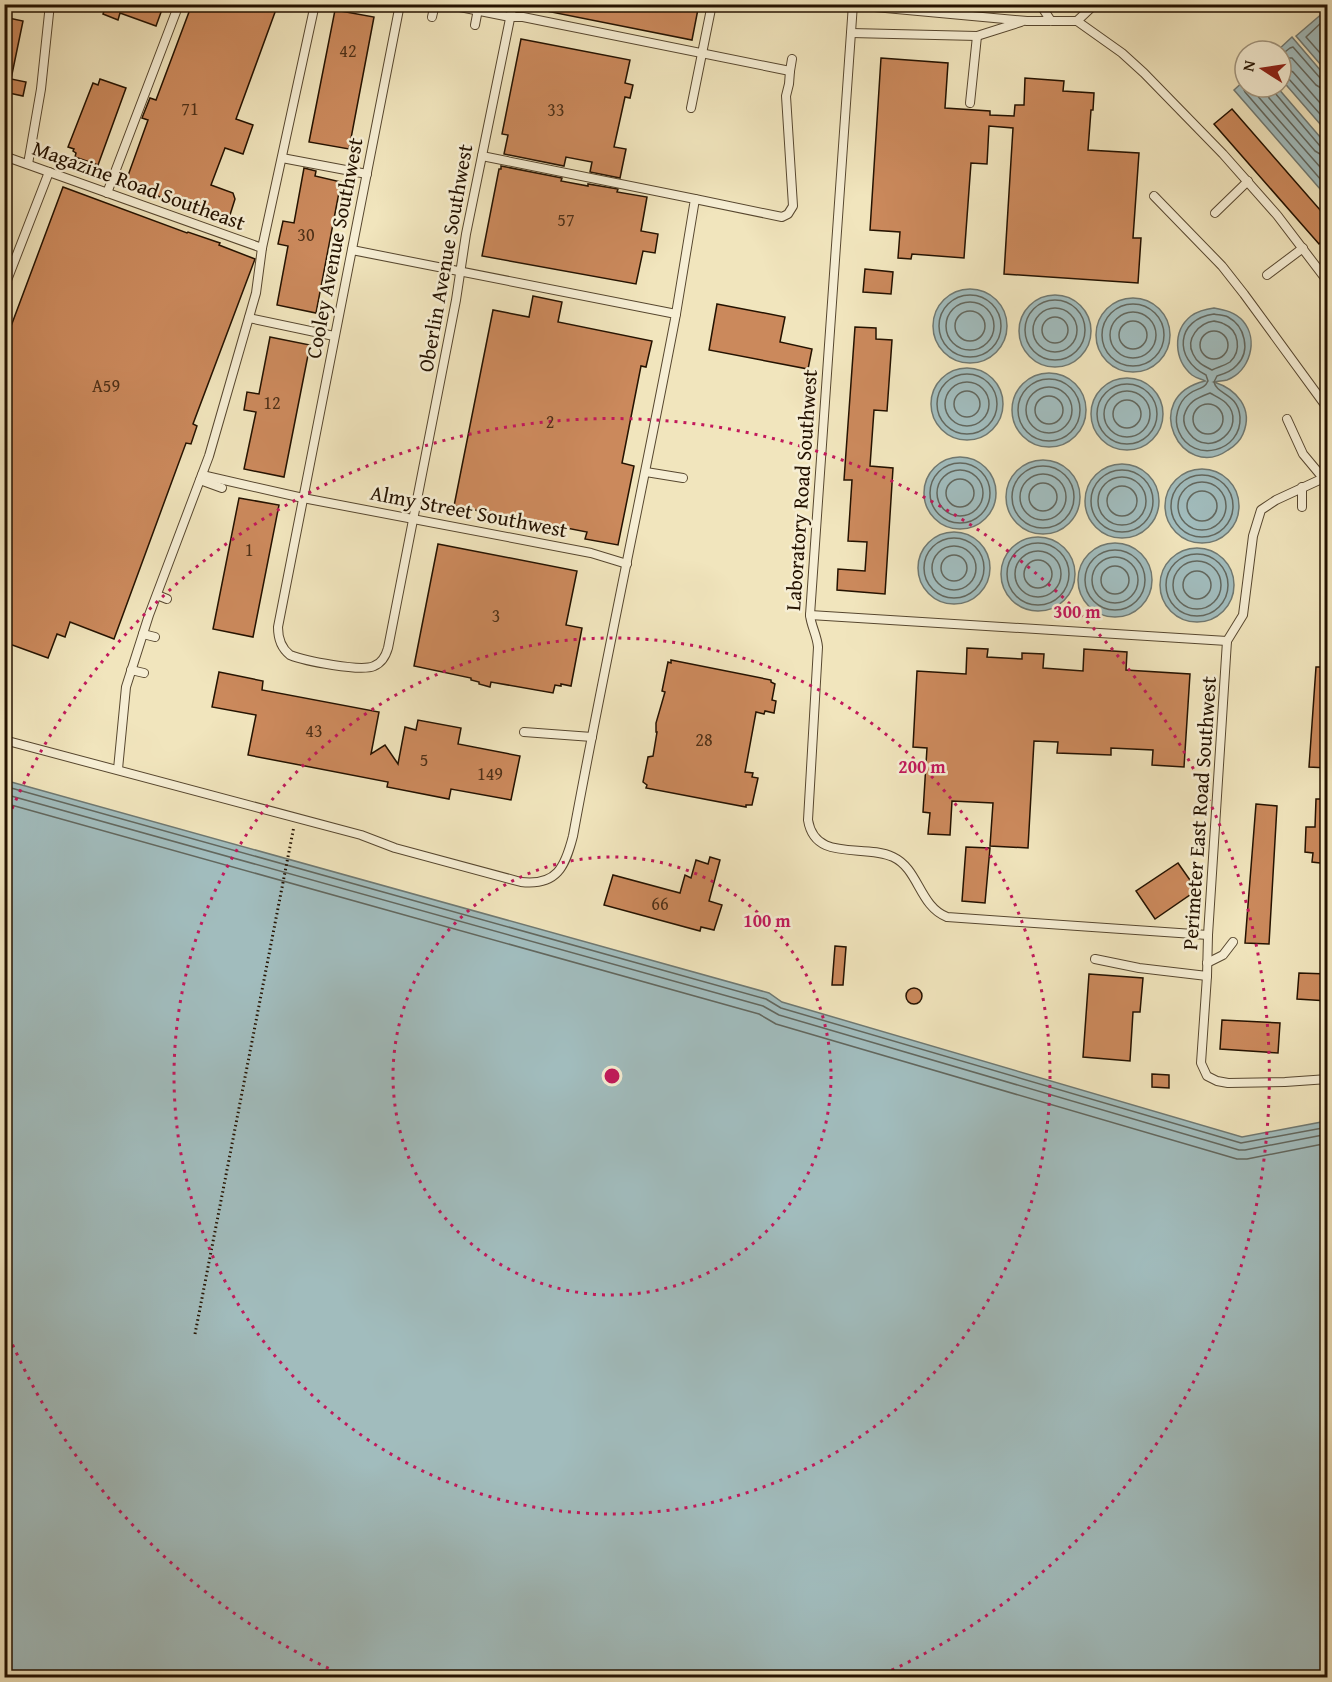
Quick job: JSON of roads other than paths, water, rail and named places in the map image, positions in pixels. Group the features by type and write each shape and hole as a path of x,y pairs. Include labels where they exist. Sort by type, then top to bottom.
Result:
{"lane":[{"path":"28,164 41,88 50,4"},
{"path":"107,193 179,4"},
{"path":"118,769 126,687 212,445 256,293 262,248 315,4"},
{"name":"Cooley Avenue Southwest","path":"303,498 400,4"},
{"path":"432,17 435,4"},
{"path":"445,4 478,8 510,17 523,17 790,71"},
{"name":"Oberlin Avenue Southwest","path":"303,498 278,624 278,636 283,650 290,655 357,669 373,667 386,654 513,4"},
{"path":"691,108 712,4"},
{"path":"1040,4 1051,21"},
{"path":"1077,21 1095,4"},
{"path":"853,5 1027,21 1077,21 1122,53 1144,73 1248,181 1328,282"},
{"name":"Laboratory Road Southwest","path":"853,5 810,615 818,647 808,820 810,830 817,840 826,846 895,857 910,873 932,907 947,917 1208,935"},
{"path":"475,25 478,8"},
{"path":"851,33 977,36 1027,21"},
{"path":"970,103 977,36"},
{"path":"482,156 782,217 788,214 793,207 786,96 792,59"},
{"name":"Magazine Road Southeast","path":"4,156 262,248"},
{"path":"282,158 367,174"},
{"path":"4,288 49,172"},
{"path":"1215,213 1248,181"},
{"path":"1154,196 1207,249 1235,282 1328,409"},
{"path":"4,740 361,835 395,848 521,882 532,884 544,882 553,877 568,858 586,784 592,737 610,640 646,472 695,199"},
{"path":"1267,275 1303,248"},
{"path":"352,250 676,314"},
{"path":"249,318 334,336"},
{"path":"1287,419 1304,454 1325,477"},
{"path":"646,472 683,478"},
{"name":"Perimeter East Road Southwest","path":"1325,477 1261,510 1253,536 1243,615 1227,641 1202,1062 1208,1076 1228,1083 1328,1079"},
{"path":"201,478 222,488"},
{"name":"Almy Street Southwest","path":"201,478 591,553 627,564"},
{"path":"1302,487 1302,507"},
{"path":"157,595 167,599"},
{"path":"810,615 1227,641"},
{"path":"143,634 155,637"},
{"path":"131,670 144,673"},
{"path":"524,732 592,737"},
{"path":"1207,963 1223,955 1233,942"},
{"path":"1095,959 1139,968 1208,976"}],"water":[{"path":"1324,12 1327,16 1327,72 1296,36"},
{"path":"1292,37 1327,78 1327,132 1293,93 1293,39 1290,39"},
{"path":"1242,99 1287,99 1327,145 1327,197"},
{"path":"963,289 977,289 991,295 1001,305 1007,319 1007,333 1001,347 991,357 977,363 963,363 949,357 939,347 933,333 933,319 939,305 949,295"},
{"path":"1055,295 1075,301 1085,311 1091,331 1085,351 1075,361 1055,367 1035,361 1025,351 1019,331 1025,311 1035,301"},
{"path":"1133,298 1147,301 1159,309 1167,321 1170,335 1167,349 1159,361 1147,369 1133,372 1119,369 1107,361 1099,349 1096,335 1099,321 1107,309 1119,301"},
{"path":"1214,308 1233,313 1243,321 1248,329 1251,346 1246,362 1235,376 1214,382 1229,389 1241,401 1246,416 1246,425 1235,445 1211,457 1196,455 1183,447 1174,434 1171,419 1174,403 1185,390 1205,381 1192,375 1182,362 1178,346 1181,329 1194,314"},
{"path":"967,368 987,374 997,384 1003,404 997,424 987,434 967,440 947,434 937,424 931,404 937,384 947,374"},
{"path":"1049,373 1063,376 1075,384 1083,396 1086,410 1083,424 1075,436 1063,444 1049,447 1035,444 1023,436 1015,424 1012,410 1015,396 1023,384 1035,376"},
{"path":"1134,378 1153,388 1161,400 1163,414 1161,428 1153,440 1141,448 1120,450 1101,440 1093,428 1091,407 1101,388 1113,380"},
{"path":"953,457 967,457 986,467 996,486 996,500 986,519 967,529 953,529 934,519 924,500 924,486 934,467"},
{"path":"1043,460 1057,463 1069,471 1077,483 1080,497 1077,511 1069,523 1057,531 1043,534 1029,531 1017,523 1009,511 1006,497 1009,483 1017,471 1029,463"},
{"path":"1115,464 1129,464 1143,470 1153,480 1159,494 1157,515 1143,532 1129,538 1115,538 1101,532 1091,522 1085,508 1085,494 1091,480 1101,470"},
{"path":"1195,469 1209,469 1223,475 1233,485 1239,499 1237,520 1223,537 1209,543 1195,543 1181,537 1171,527 1165,513 1165,499 1171,485 1181,475"},
{"path":"954,532 974,538 984,548 990,568 984,588 974,598 954,604 934,598 924,588 918,568 924,548 934,538"},
{"path":"1038,537 1052,540 1064,548 1072,560 1075,574 1072,588 1064,600 1052,608 1038,611 1024,608 1012,600 1004,588 1001,574 1004,560 1012,548 1024,540"},
{"path":"1115,543 1129,546 1141,554 1149,566 1152,580 1149,594 1141,606 1129,614 1115,617 1101,614 1089,606 1081,594 1078,580 1081,566 1089,554 1101,546"},
{"path":"1197,548 1218,554 1228,564 1234,585 1228,606 1218,616 1197,622 1176,616 1166,606 1160,585 1166,564 1176,554"},
{"path":"4,780 769,993 782,1002 1242,1137 1327,1121 1327,1677 5,1677"}]}
